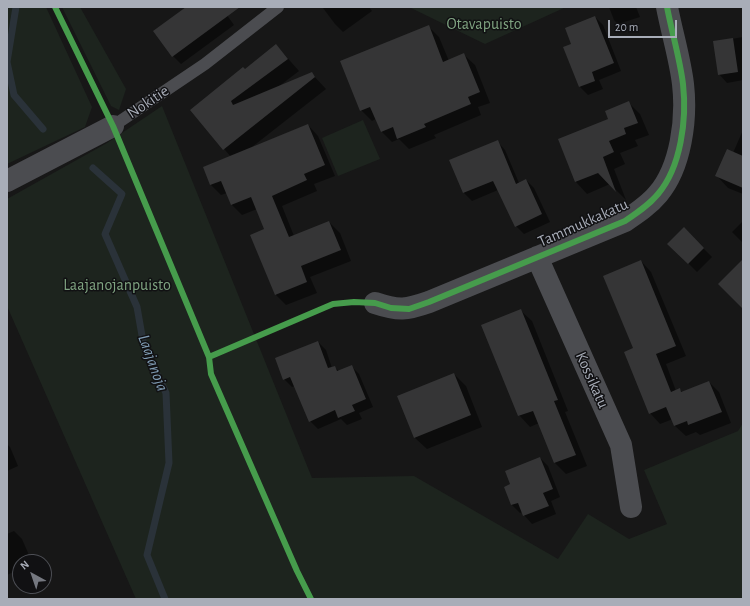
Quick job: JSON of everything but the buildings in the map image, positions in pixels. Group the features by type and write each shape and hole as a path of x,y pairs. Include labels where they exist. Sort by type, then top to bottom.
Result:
{"street":[{"name":"Tammukkakatu","path":"375,303 391,308 409,308 429,302 625,221 640,211 658,195 669,179 677,160 682,131 684,99 683,84 667,7"},
{"name":"Nokitie","path":"7,181 113,126"},
{"name":"Kossikatu","path":"537,257 621,445 631,507"}],"lane":[{"name":"Nokitie","path":"113,126 205,64 278,7"}],"green space":[{"path":"7,7 46,7 92,107 85,127 7,164"},
{"path":"62,7 80,7 126,89 119,110 111,106"},
{"name":"Otavapuisto","path":"409,7 566,7 485,44"},
{"name":"Laajanojanpuisto","path":"162,106 312,478 414,476 558,559 588,514 629,539 667,524 644,470 738,431 743,423 743,599 136,599 7,306 7,199 107,143"},
{"path":"363,120 380,159 338,176 322,138"}],"waterway":[{"name":"Laajanoja","path":"7,62 16,7"},
{"name":"Laajanoja","path":"7,62 14,95 43,129"},
{"name":"Laajanoja","path":"93,168 122,194 105,234 137,307 144,347 166,393 169,463 147,555 165,599"}],"cycle path":[{"path":"55,7 113,126 209,357 211,374 297,571 311,599"},
{"path":"209,357 333,304 354,302 375,303 391,308 409,309 625,221 643,209 651,202 666,183 677,157 683,127 683,84 667,7"}]}
